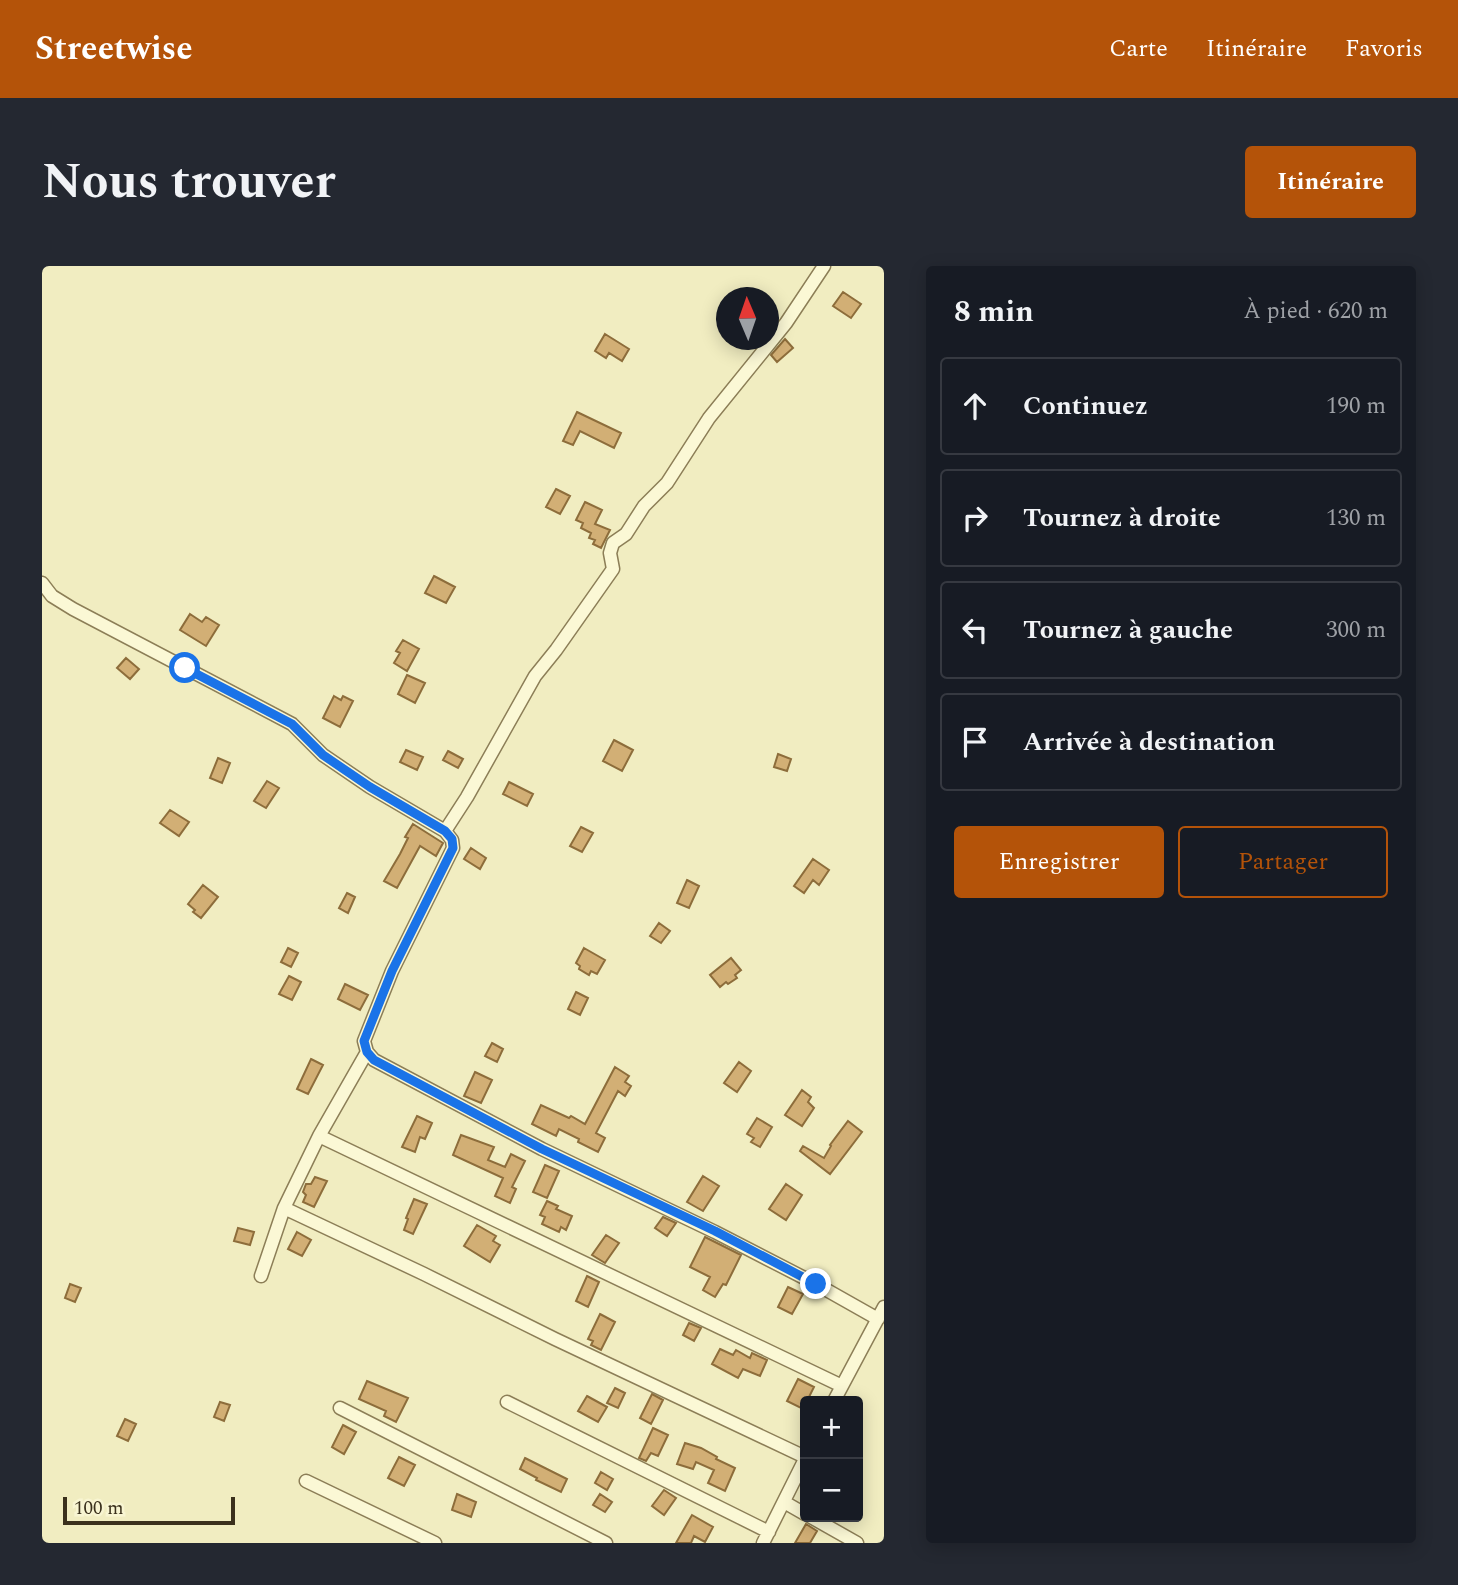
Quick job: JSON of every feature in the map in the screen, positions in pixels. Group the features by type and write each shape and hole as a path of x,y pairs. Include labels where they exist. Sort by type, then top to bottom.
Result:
{"street":[{"path":"445,831 535,676 613,569 610,553 613,543 626,534 644,506 667,484 709,418 786,323 824,266"},
{"path":"42,583 52,596 73,609 292,724 323,755 370,787 445,831 452,839 453,848 392,971 364,1041 367,1052 374,1060 530,1143 715,1231 816,1284 881,1313 837,1396"},
{"path":"261,1276 284,1208 319,1136 367,1052"},
{"path":"319,1136 842,1386"},
{"path":"284,1208 800,1456"},
{"path":"507,1402 766,1537 805,1459"},
{"path":"340,1408 606,1543"},
{"path":"306,1481 435,1543"},
{"path":"784,1502 800,1511"},
{"path":"820,1522 857,1543"}],"building":[{"path":"843,292 861,304 851,318 833,306"},
{"path":"605,334 629,349 622,361 609,353 606,358 595,351"},
{"path":"785,339 793,348 777,362 771,355 779,350"},
{"path":"577,412 621,433 614,448 580,431 573,445 563,441"},
{"path":"556,489 570,496 560,514 546,507"},
{"path":"585,502 602,510 595,524 610,530 601,548 593,544 595,540 589,538 591,533 581,528 583,523 576,520"},
{"path":"434,576 455,587 446,603 425,593"},
{"path":"190,614 202,622 206,617 219,625 206,646 180,630"},
{"path":"403,640 419,649 407,671 394,663 400,653 396,651"},
{"path":"126,658 139,669 130,679 117,668"},
{"path":"407,675 425,683 415,703 398,694"},
{"path":"334,696 341,700 343,696 353,701 340,727 323,718"},
{"path":"614,740 633,750 622,771 603,761"},
{"path":"406,750 423,757 417,770 400,762"},
{"path":"448,751 463,759 458,768 443,760"},
{"path":"778,754 791,759 787,771 774,767"},
{"path":"218,758 230,763 222,783 210,778"},
{"path":"267,781 279,788 266,808 254,801"},
{"path":"509,782 533,794 527,806 503,794"},
{"path":"170,810 189,822 179,836 160,823"},
{"path":"413,824 443,843 436,856 420,846 397,888 384,881"},
{"path":"581,827 593,833 582,852 570,846"},
{"path":"471,848 486,858 480,869 464,859"},
{"path":"813,859 829,870 819,885 813,880 804,893 794,886"},
{"path":"687,880 699,886 689,908 677,903"},
{"path":"203,885 218,897 201,918 188,904"},
{"path":"347,893 355,897 348,913 339,908"},
{"path":"659,923 670,931 661,943 650,936"},
{"path":"288,948 298,953 291,967 281,962"},
{"path":"584,948 605,960 597,974 591,971 589,975 579,969 580,966 576,963"},
{"path":"731,958 741,970 735,975 737,978 720,987 710,975"},
{"path":"289,976 301,982 292,1000 279,994"},
{"path":"345,984 368,995 360,1010 338,999"},
{"path":"576,992 588,998 580,1015 568,1009"},
{"path":"492,1043 503,1049 497,1062 485,1056"},
{"path":"311,1059 323,1065 308,1094 297,1089"},
{"path":"739,1062 751,1071 737,1092 724,1083"},
{"path":"615,1067 629,1076 625,1082 631,1086 625,1096 618,1091 596,1133 605,1138 598,1152 559,1129 556,1136 532,1124 541,1105 585,1124"},
{"path":"475,1072 492,1080 481,1103 464,1096"},
{"path":"802,1090 811,1097 808,1102 814,1108 802,1126 785,1115"},
{"path":"417,1116 432,1123 425,1139 420,1137 415,1152 402,1147"},
{"path":"757,1118 772,1127 760,1147 751,1142 754,1138 747,1134"},
{"path":"848,1121 862,1132 830,1174 800,1151 803,1146 824,1158"},
{"path":"461,1135 494,1147 488,1160 505,1167 511,1154 525,1161 512,1187 516,1189 510,1203 495,1196 503,1178 453,1155"},
{"path":"545,1165 559,1171 547,1198 533,1192"},
{"path":"703,1176 719,1186 703,1211 687,1202"},
{"path":"315,1177 327,1181 314,1207 303,1202 306,1195 303,1192 306,1184 311,1184"},
{"path":"786,1184 802,1195 786,1220 769,1209"},
{"path":"414,1199 427,1204 413,1234 404,1230"},
{"path":"547,1201 558,1206 556,1209 572,1216 566,1230 561,1227 559,1232 542,1224 545,1217 540,1215"},
{"path":"663,1217 676,1223 667,1236 655,1228"},
{"path":"477,1225 496,1236 493,1241 500,1245 490,1262 464,1246"},
{"path":"238,1228 254,1232 250,1245 234,1241"},
{"path":"297,1232 311,1240 302,1256 288,1249"},
{"path":"606,1235 619,1243 605,1263 592,1255"},
{"path":"705,1237 741,1255 726,1285 723,1284 715,1297 703,1290 710,1277 690,1267"},
{"path":"587,1276 599,1282 588,1307 576,1301"},
{"path":"70,1284 81,1288 75,1302 65,1298"},
{"path":"788,1287 803,1294 792,1314 778,1307"},
{"path":"600,1314 615,1322 601,1350 591,1345 593,1341 588,1339"},
{"path":"689,1323 701,1328 694,1341 683,1335"},
{"path":"720,1349 733,1355 736,1350 750,1358 752,1353 767,1360 760,1376 743,1369 738,1378 712,1364"},
{"path":"798,1379 814,1387 810,1396 800,1396 800,1408 787,1401"},
{"path":"367,1381 408,1398 396,1422 384,1416 386,1411 359,1399"},
{"path":"615,1388 625,1393 618,1408 607,1403"},
{"path":"652,1394 663,1400 651,1424 640,1418"},
{"path":"587,1396 607,1407 598,1422 578,1411"},
{"path":"220,1402 230,1405 224,1421 214,1417"},
{"path":"125,1419 136,1424 128,1441 117,1436"},
{"path":"343,1425 356,1432 344,1454 332,1447"},
{"path":"653,1428 668,1435 658,1456 651,1453 646,1461 639,1458"},
{"path":"685,1443 701,1448 735,1468 725,1491 708,1483 714,1470 696,1462 693,1469 677,1464"},
{"path":"399,1457 415,1465 404,1486 388,1478"},
{"path":"525,1458 567,1479 561,1492 520,1469"},
{"path":"601,1472 613,1479 607,1490 595,1483"},
{"path":"664,1490 676,1498 664,1515 652,1506"},
{"path":"457,1494 476,1502 471,1517 452,1510"},
{"path":"600,1494 612,1502 605,1512 593,1505"},
{"path":"692,1515 713,1527 705,1542 694,1536 691,1543 676,1543"},
{"path":"806,1524 817,1531 810,1543 795,1543"}],"route":[{"path":"185,668 292,724 323,755 370,787 445,831 452,839 453,848 413,925 364,1041 367,1052 374,1060 542,1149 715,1231 816,1284"}]}
